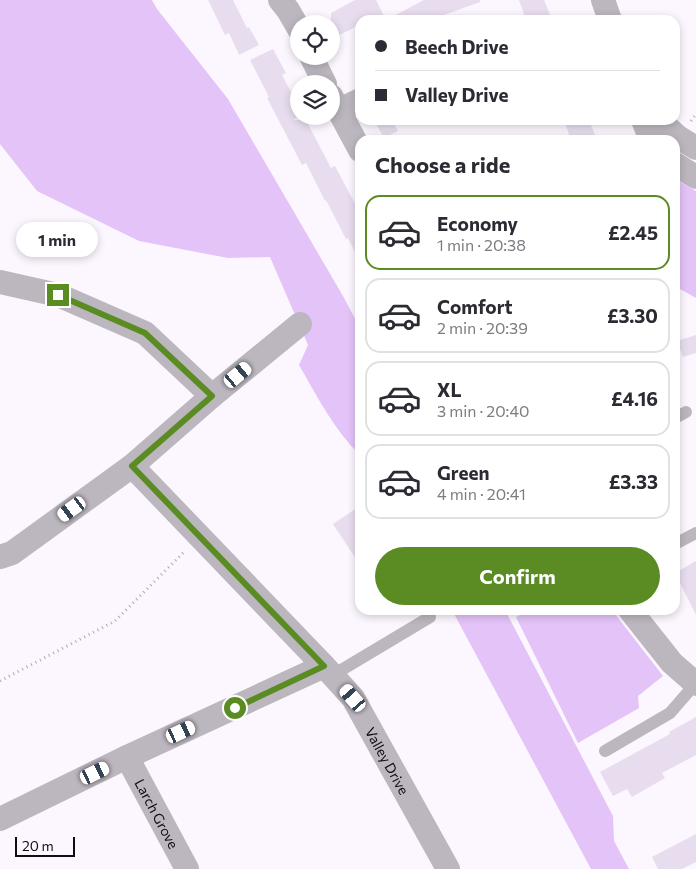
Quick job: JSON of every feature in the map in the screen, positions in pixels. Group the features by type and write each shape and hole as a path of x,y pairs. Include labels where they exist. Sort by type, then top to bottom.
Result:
{"street":[{"path":"603,0 608,15"},
{"path":"287,2 293,15"},
{"path":"343,102 355,136"},
{"path":"665,125 676,135"},
{"path":"680,138 696,148"},
{"path":"680,167 696,177"},
{"path":"0,282 58,295 145,333 212,396"},
{"path":"0,557 12,553 132,466 212,396 300,324"},
{"name":"Valley Drive","path":"132,466 353,698 448,869"},
{"path":"634,615 672,663 696,684"},
{"path":"0,819 127,758 328,670"},
{"name":"Larch Grove","path":"127,758 187,869"}],"lane":[{"path":"680,541 696,533"},
{"path":"328,670 430,617 429,615"},
{"path":"605,751 670,713 696,684"}],"path":[{"path":"0,681 115,621 199,536"}],"shaded area":[{"path":"0,0 152,0 157,9 228,99 355,319 355,449 334,424 299,365 308,345 270,257 228,258 139,241 37,191 0,144"},
{"path":"680,182 696,191 696,298 680,289"},
{"path":"455,615 508,615 613,816 614,841 629,869 591,869"},
{"path":"520,615 616,615 663,676 638,696 639,708 578,743 516,617"}],"building":[{"path":"208,0 233,0 247,28 249,27 259,45 239,55 229,33 225,35"},
{"path":"355,0 376,0 384,15 355,15 355,27 340,35 340,15 331,15 331,13"},
{"path":"424,0 480,0 480,2 444,15 396,15"},
{"path":"519,0 544,0 550,15 524,15"},
{"path":"273,49 286,73 282,75 290,90 290,125 309,125 331,168 335,166 355,204 355,252 325,201 306,163 302,165 267,98 269,97 250,60"},
{"path":"377,125 395,125 398,131 390,135 382,135"},
{"path":"566,125 591,125 595,135 569,135"},
{"path":"696,335 696,353 683,357 680,349 680,340"},
{"path":"355,509 355,557 333,524"},
{"path":"696,561 696,615 680,583 680,570"},
{"path":"696,717 696,755 662,773 665,778 632,797 627,789 613,796 600,772 670,734 669,732"},
{"path":"696,834 696,862 682,869 658,869 652,857"}],"route":[{"path":"58,295 145,333 212,396 132,466 324,666 235,708"}]}
